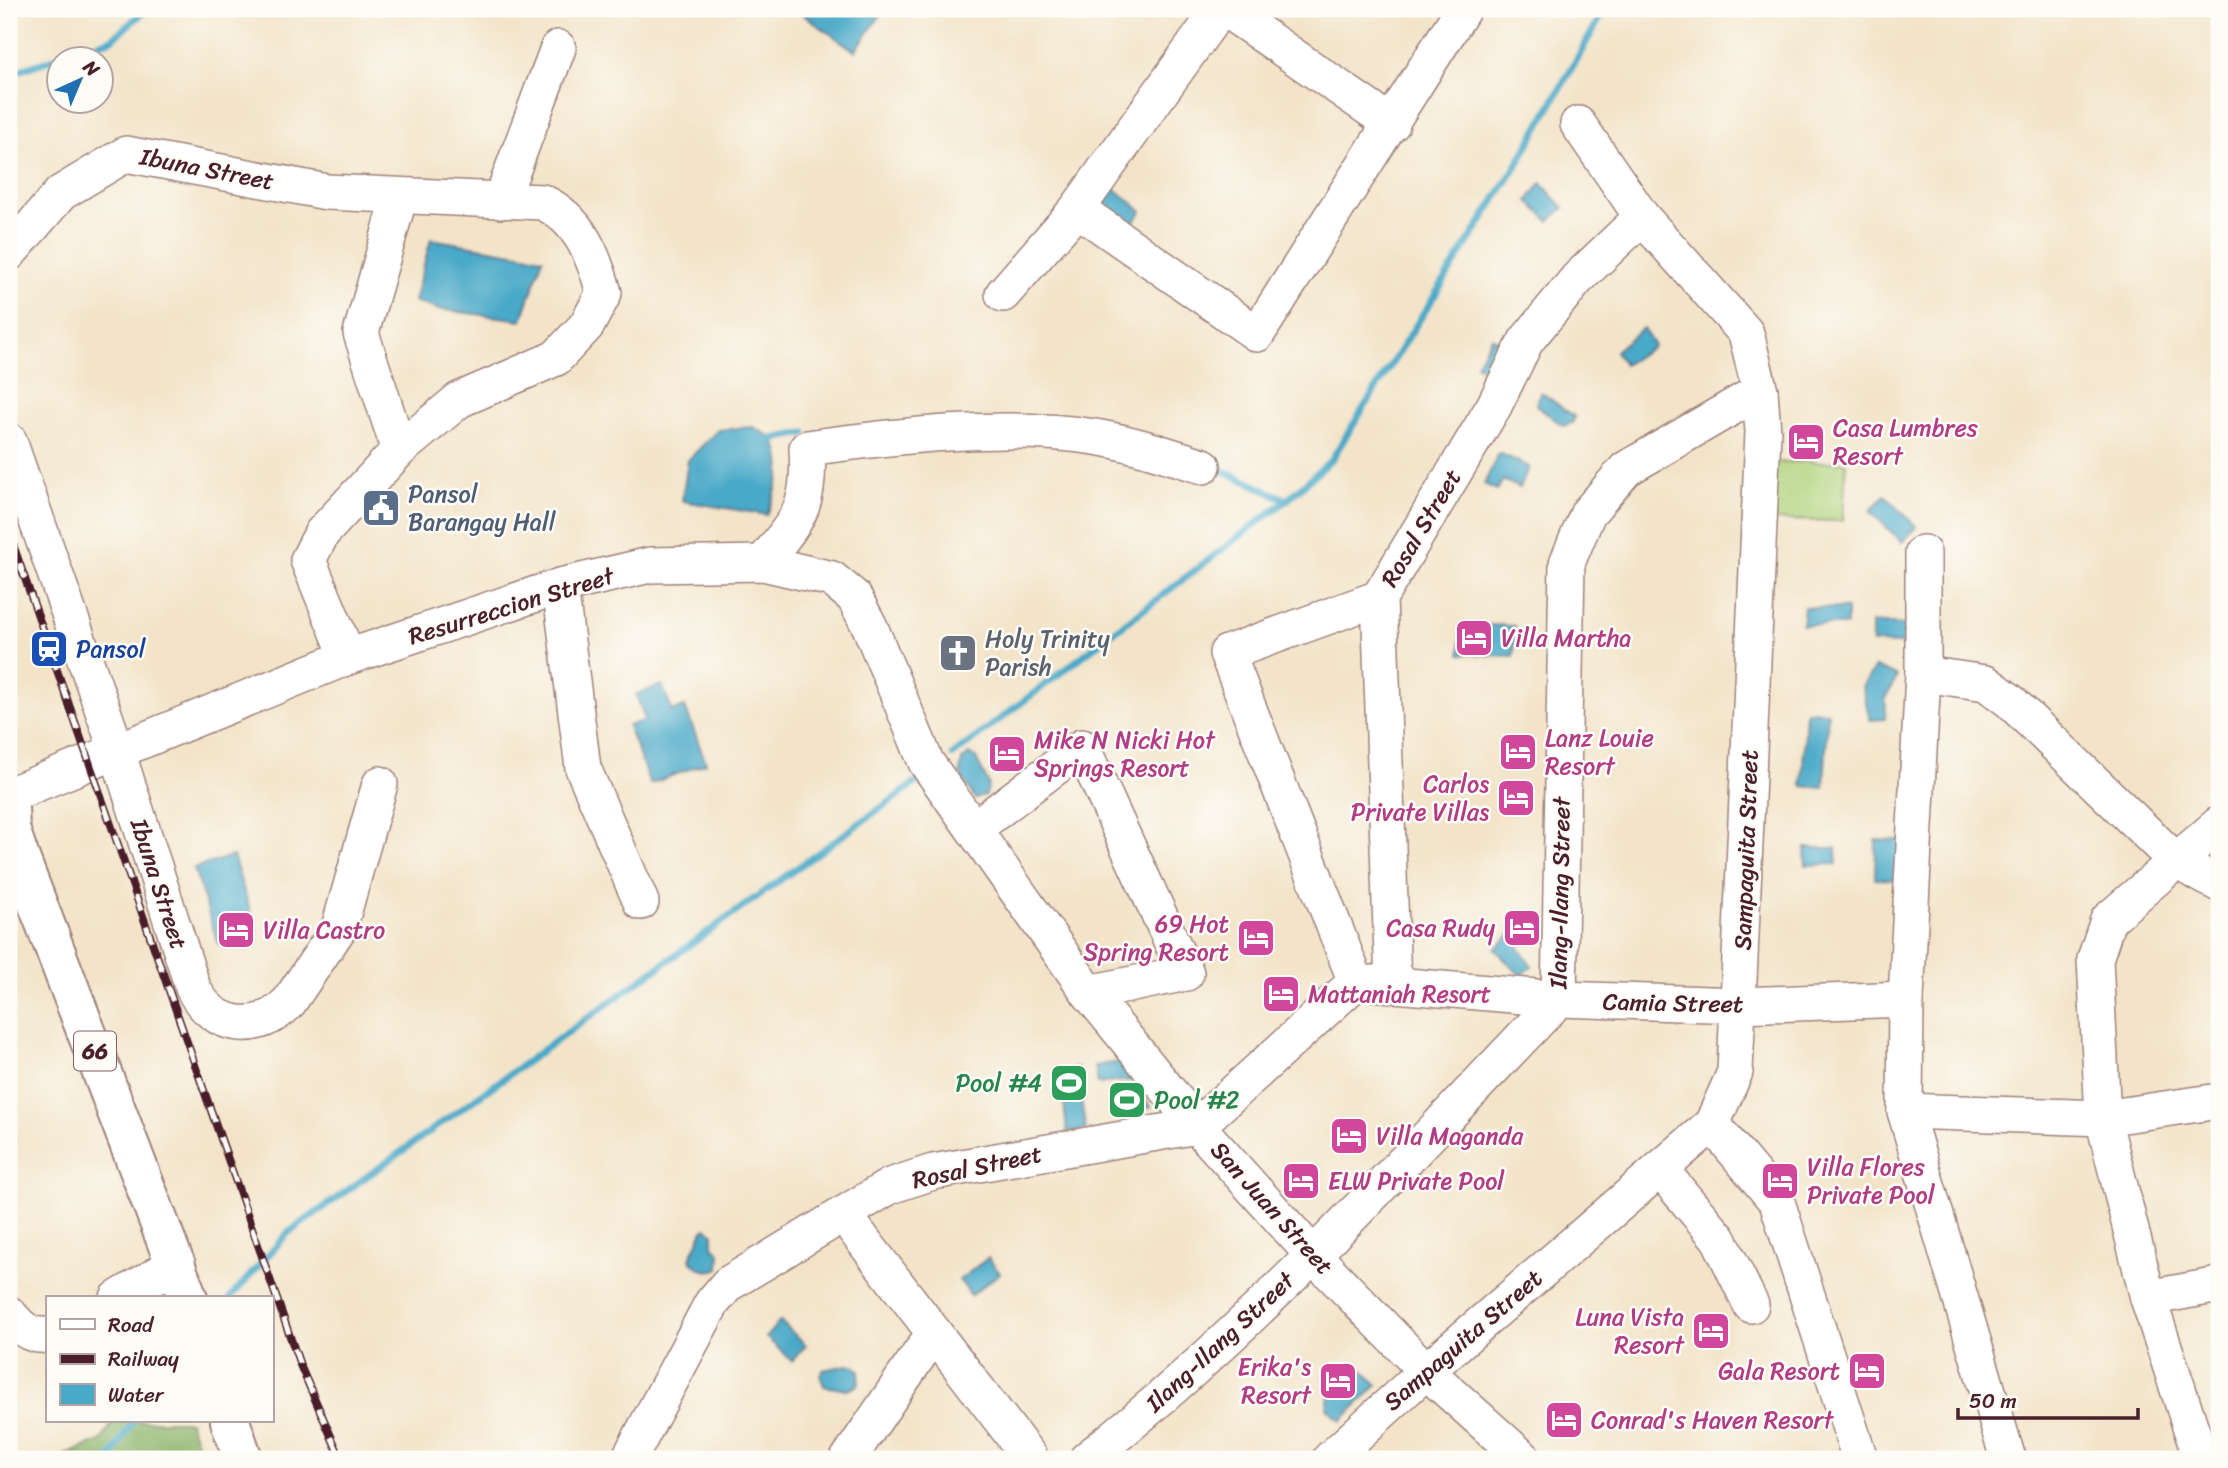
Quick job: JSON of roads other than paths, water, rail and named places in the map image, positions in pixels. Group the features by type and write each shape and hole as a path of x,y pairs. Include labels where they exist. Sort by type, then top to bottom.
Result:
{"main road":[{"name":"66","path":"9,806 14,867 184,1285"},
{"path":"230,1422 243,1459"}],"street":[{"path":"1003,294 1077,209 1220,9"},
{"path":"1225,9 1392,124"},
{"path":"1077,209 1257,334 1463,9"},
{"path":"501,201 558,48"},
{"name":"Sampaguita Street","path":"1330,1459 1426,1371 1713,1124 1735,1072 1763,432 1760,391 1746,333 1642,217 1578,124"},
{"name":"Ibuna Street","path":"9,253 61,193 126,154 327,191 542,202 564,216 580,233 596,263 604,293 587,325 556,358 459,400 398,450 322,533 308,560 348,657"},
{"path":"398,450 361,333 400,196"},
{"name":"Rosal Street","path":"1393,984 1379,598 1494,406 1526,341 1577,279 1642,217"},
{"name":"Ilang-Ilang Street","path":"1087,1459 1135,1421 1313,1255 1559,999 1567,563 1588,513 1626,469 1760,391"},
{"path":"763,563 800,516 809,477 807,448 894,436 1045,432 1119,443 1203,466"},
{"name":"Ibuna Street","path":"9,441 117,751 192,988 206,1009 227,1022 240,1024 254,1024 279,1013 339,928 380,784"},
{"path":"1923,553 1923,674 1906,999 1905,1111 2008,1459"},
{"name":"Resurreccion Street","path":"9,795 348,657 559,586 650,565 763,563 832,579 854,597 870,627 935,775"},
{"path":"559,586 583,768 640,902"},
{"path":"1197,1126 1356,982 1227,653 1379,598"},
{"path":"1923,674 1986,684 2010,701 2176,861 2219,884"},
{"path":"975,828 1082,747 1186,973 1089,993"},
{"name":"San Juan Street","path":"935,775 1089,993 1197,1126 1313,1255 1426,1371 1524,1459"},
{"path":"2201,1459 2148,1298 2103,1118 2095,959 2108,920 2219,824"},
{"name":"Camia Street","path":"1356,982 1559,999 1740,1005 1906,999"},
{"path":"1905,1111 2103,1118 2219,1101"},
{"path":"1713,1124 1777,1202 1860,1459"},
{"name":"Rosal Street","path":"629,1459 712,1303 728,1284 890,1186 933,1172 1197,1126"},
{"path":"1660,1169 1719,1239 1751,1305"},
{"path":"843,1214 1031,1459"},
{"path":"127,1296 184,1285"},
{"path":"2148,1298 2219,1285"},
{"path":"9,1314 26,1332 37,1336 46,1335"},
{"path":"848,1459 934,1333"}],"water":[{"path":"795,9 885,9 855,51"},
{"path":"1541,183 1564,208 1549,221 1528,201"},
{"path":"1114,188 1142,211 1123,236 1094,214"},
{"path":"431,239 543,258 522,320 436,309 414,301"},
{"path":"1643,328 1654,346 1624,365 1615,351"},
{"path":"1492,337 1511,348 1495,375 1476,364"},
{"path":"1541,392 1575,417 1572,423 1563,426 1536,405"},
{"path":"753,427 772,439 780,457 779,477 767,515 682,501 688,460 718,430"},
{"path":"1499,453 1529,467 1520,488 1503,480 1497,490 1484,484"},
{"path":"1885,495 1917,527 1902,542 1870,511"},
{"path":"1804,607 1847,609 1847,625 1802,625"},
{"path":"1872,623 1905,625 1903,644 1872,643"},
{"path":"1461,624 1515,626 1514,656 1460,654"},
{"path":"1875,667 1897,676 1886,698 1885,719 1870,720 1862,687"},
{"path":"662,685 672,711 685,707 706,763 650,784 628,726 645,720 636,694"},
{"path":"1806,711 1828,712 1824,788 1802,786"},
{"path":"969,754 976,758 989,785 986,795 975,799 960,774 962,760"},
{"path":"1876,840 1904,841 1903,880 1875,879"},
{"path":"1805,848 1836,848 1837,864 1806,865"},
{"path":"233,856 257,932 218,944 194,868"},
{"path":"1510,935 1532,966 1521,976 1495,949"},
{"path":"1118,1062 1132,1080 1098,1084 1095,1066"},
{"name":"Pool #4","path":"1078,1067 1082,1093 1062,1098 1056,1072"},
{"name":"Pool #2","path":"1136,1089 1151,1107 1112,1114 1109,1094"},
{"path":"1081,1100 1086,1130 1067,1132 1064,1104"},
{"path":"707,1228 713,1233 713,1246 720,1252 719,1268 711,1271 699,1268 690,1259 703,1230"},
{"path":"988,1258 1000,1273 971,1295 959,1280"},
{"path":"780,1321 806,1345 792,1361 766,1337"},
{"path":"854,1365 860,1371 858,1385 848,1390 824,1386 820,1375 823,1370"},
{"path":"1358,1365 1377,1385 1341,1421 1327,1408 1329,1394"}],"waterway":[{"path":"9,74 112,39 147,9"},
{"path":"953,755 1287,500 1331,460 1517,165 1605,9"},
{"path":"772,439 805,433"},
{"path":"1211,465 1287,500"},
{"path":"232,1296 288,1233 917,782"},
{"path":"110,1459 132,1422"}],"railway":[{"path":"9,533 300,1365 341,1459"}],"place":[{"name":"Casa Lumbres Resort","path":"1806,442"},
{"name":"Pansol Barangay Hall","path":"381,508"},
{"name":"Villa Martha","path":"1474,638"},
{"name":"Pansol","path":"49,649"},
{"name":"Holy Trinity Parish","path":"958,653"},
{"name":"Lanz Louie Resort","path":"1518,752"},
{"name":"Mike N Nicki Hot Springs Resort","path":"1007,754"},
{"name":"Carlos Private Villas","path":"1516,798"},
{"name":"Casa Rudy","path":"1522,928"},
{"name":"Villa Castro","path":"236,930"},
{"name":"69 Hot Spring Resort","path":"1256,938"},
{"name":"Mattaniah Resort","path":"1281,994"},
{"name":"Pool #4","path":"1069,1083"},
{"name":"Pool #2","path":"1127,1100"},
{"name":"Villa Maganda","path":"1349,1136"},
{"name":"ELW Private Pool","path":"1301,1181"},
{"name":"Villa Flores Private Pool","path":"1780,1181"},
{"name":"Luna Vista Resort","path":"1711,1331"},
{"name":"Gala Resort","path":"1867,1371"},
{"name":"Erika's Resort","path":"1338,1381"},
{"name":"Conrad's Haven Resort","path":"1564,1420"}]}
